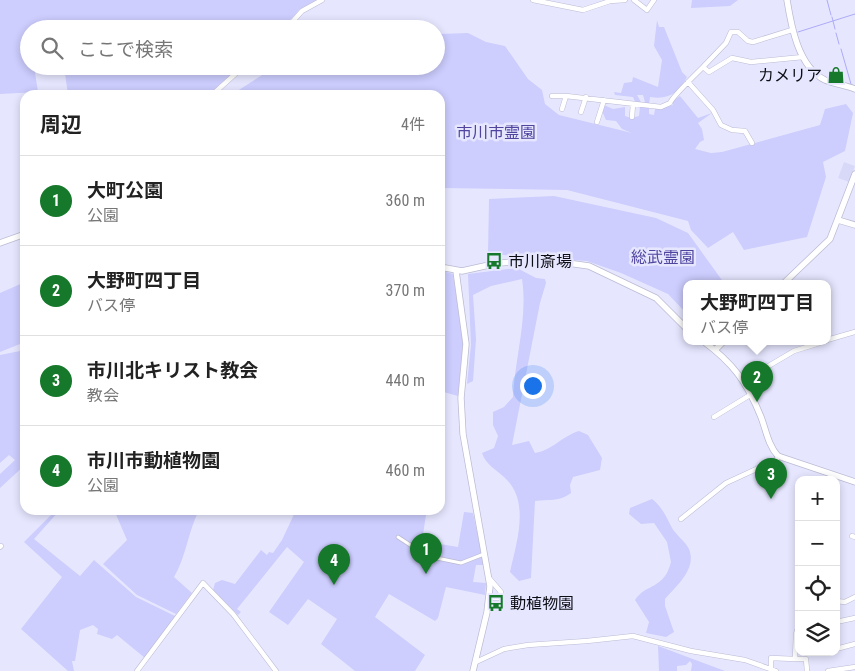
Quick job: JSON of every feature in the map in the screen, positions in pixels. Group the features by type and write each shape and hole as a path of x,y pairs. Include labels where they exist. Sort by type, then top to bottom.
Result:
{"street":[{"path":"294,20 302,11 322,0"},
{"path":"533,0 583,10 610,1 625,0"},
{"path":"634,0 646,10 654,0"},
{"path":"787,0 792,30 803,56 825,80 855,89"},
{"path":"552,96 586,97 661,107 670,104 672,97 683,90 688,82 726,43 731,32 738,32 748,41 753,42 792,30"},
{"path":"703,67 709,72 732,58 751,62 803,56"},
{"path":"218,90 234,75"},
{"path":"688,82 713,110 721,125 732,130 745,131 752,143"},
{"path":"562,109 566,96"},
{"path":"582,112 586,97"},
{"path":"597,122 604,100"},
{"path":"632,117 633,104"},
{"path":"787,280 830,239 855,174"},
{"path":"838,220 855,225"},
{"path":"0,243 20,236"},
{"path":"445,268 456,271 493,264 535,260 589,266 656,298 683,325"},
{"path":"456,271 466,344 461,398 462,434 489,578 490,598 473,671"},
{"path":"831,339 855,332"},
{"path":"708,345 733,366 743,381 761,416 771,446 779,456 829,476"},
{"path":"715,350 720,345"},
{"path":"743,381 794,351 813,345"},
{"path":"714,417 750,395"},
{"path":"681,518 726,483 776,460 779,456"},
{"path":"840,479 855,482"},
{"path":"398,538 427,556 461,563 484,553"},
{"path":"489,578 501,592 498,598 490,598"},
{"path":"137,671 203,582 233,614 276,671"},
{"path":"840,602 844,602 855,597"},
{"path":"840,621 855,618"},
{"path":"476,662 504,649 528,645 587,642 633,636 691,651 745,660 773,670 771,658 806,659 807,671"},
{"path":"840,648 855,644"},
{"path":"828,671 851,669"}],"shaded area":[{"path":"844,162 855,166 849,182 838,178"}],"green space":[{"path":"0,0 318,0 300,9 290,20 20,20 20,75 35,75 38,90 20,90 20,93 0,94"},
{"path":"692,0 738,0 730,6 691,8"},
{"path":"657,20 659,27 664,27 682,72 687,77 672,94 657,98 650,97 649,105 646,106 643,95 637,95 642,104 636,104 633,97 615,95 614,92 621,93 624,83 632,82 633,77 658,87 662,60 654,46"},
{"name":"市川市霊園","path":"468,33 486,42 505,46 528,79 542,90 545,104 559,115 632,133 622,129 616,121 606,120 602,111 604,105 613,109 625,107 625,116 631,118 639,116 640,107 649,108 649,114 654,115 655,109 673,105 672,101 680,96 698,118 712,113 698,123 702,129 704,140 695,149 711,153 722,152 820,125 825,109 846,104 853,113 845,151 823,162 826,177 807,237 744,250 733,232 708,248 691,230 688,221 567,190 445,188 445,90 239,90 262,75 445,75 445,34"},
{"path":"65,75 232,75 216,90 67,90"},
{"name":"総武霊園","path":"554,196 656,218 688,233 722,280 683,280 683,310 668,294 621,273 587,261 488,254 489,199"},
{"path":"517,268 536,278 545,279 546,283 540,303 512,445 529,441 535,453 547,449 567,436 579,431 588,435 602,458 600,470 573,477 570,485 571,493 567,496 558,499 535,501 531,578 519,581 510,572 518,537 520,512 518,501 514,490 507,480 489,465 482,453 494,448 498,436 493,425 493,412 504,407 513,397 522,323 522,279 491,286 473,295 476,339 473,381 467,384 471,345 468,274"},
{"path":"445,272 453,274 463,344 458,396 445,392"},
{"path":"20,284 20,344 0,352 0,293"},
{"path":"20,351 20,470 0,488 0,474 15,460 9,455 0,463 0,355"},
{"path":"652,499 687,546 691,556 688,570 665,599 665,606 674,632 666,637 646,633 649,622 635,600 664,577 671,562 667,542 654,523 641,524 629,514 630,508"},
{"path":"464,512 473,513 484,565 476,565 473,582 486,583 485,595 446,587 438,618 435,621 389,594 375,617 425,655 415,671 355,671 321,644 337,619 308,599 288,625 269,612 304,562 287,547 237,609 241,612 238,615 213,590 215,583 222,580 235,584 261,550 267,555 269,552 273,553 282,540 294,515 426,515 422,541 458,547"},
{"path":"51,515 56,515 34,539 80,576 94,560 136,597 175,616 145,658 117,635 112,639 97,634 98,629 93,625 80,630 75,661 72,661 74,671 68,671 21,629 62,577 24,542"},
{"path":"116,515 197,515 174,577 192,593 176,614 137,595 103,564 127,540"},
{"path":"658,646 725,671 691,671 692,664 690,661 686,665 677,666 677,671 659,671"}],"waterway":[{"path":"827,0 831,15"},
{"path":"798,32 855,14"},
{"path":"832,17 835,29"},
{"path":"836,33 839,44"},
{"path":"841,49 851,84"}],"place":[{"name":"カメリア","path":"836,75"},
{"name":"市川斎場","path":"494,261"},
{"name":"大野町四丁目","path":"757,402"},
{"name":"市川北キリスト教会","path":"771,499"},
{"name":"大町公園","path":"426,574"},
{"name":"市川市動植物園","path":"334,585"},
{"name":"動植物園","path":"496,603"}]}
